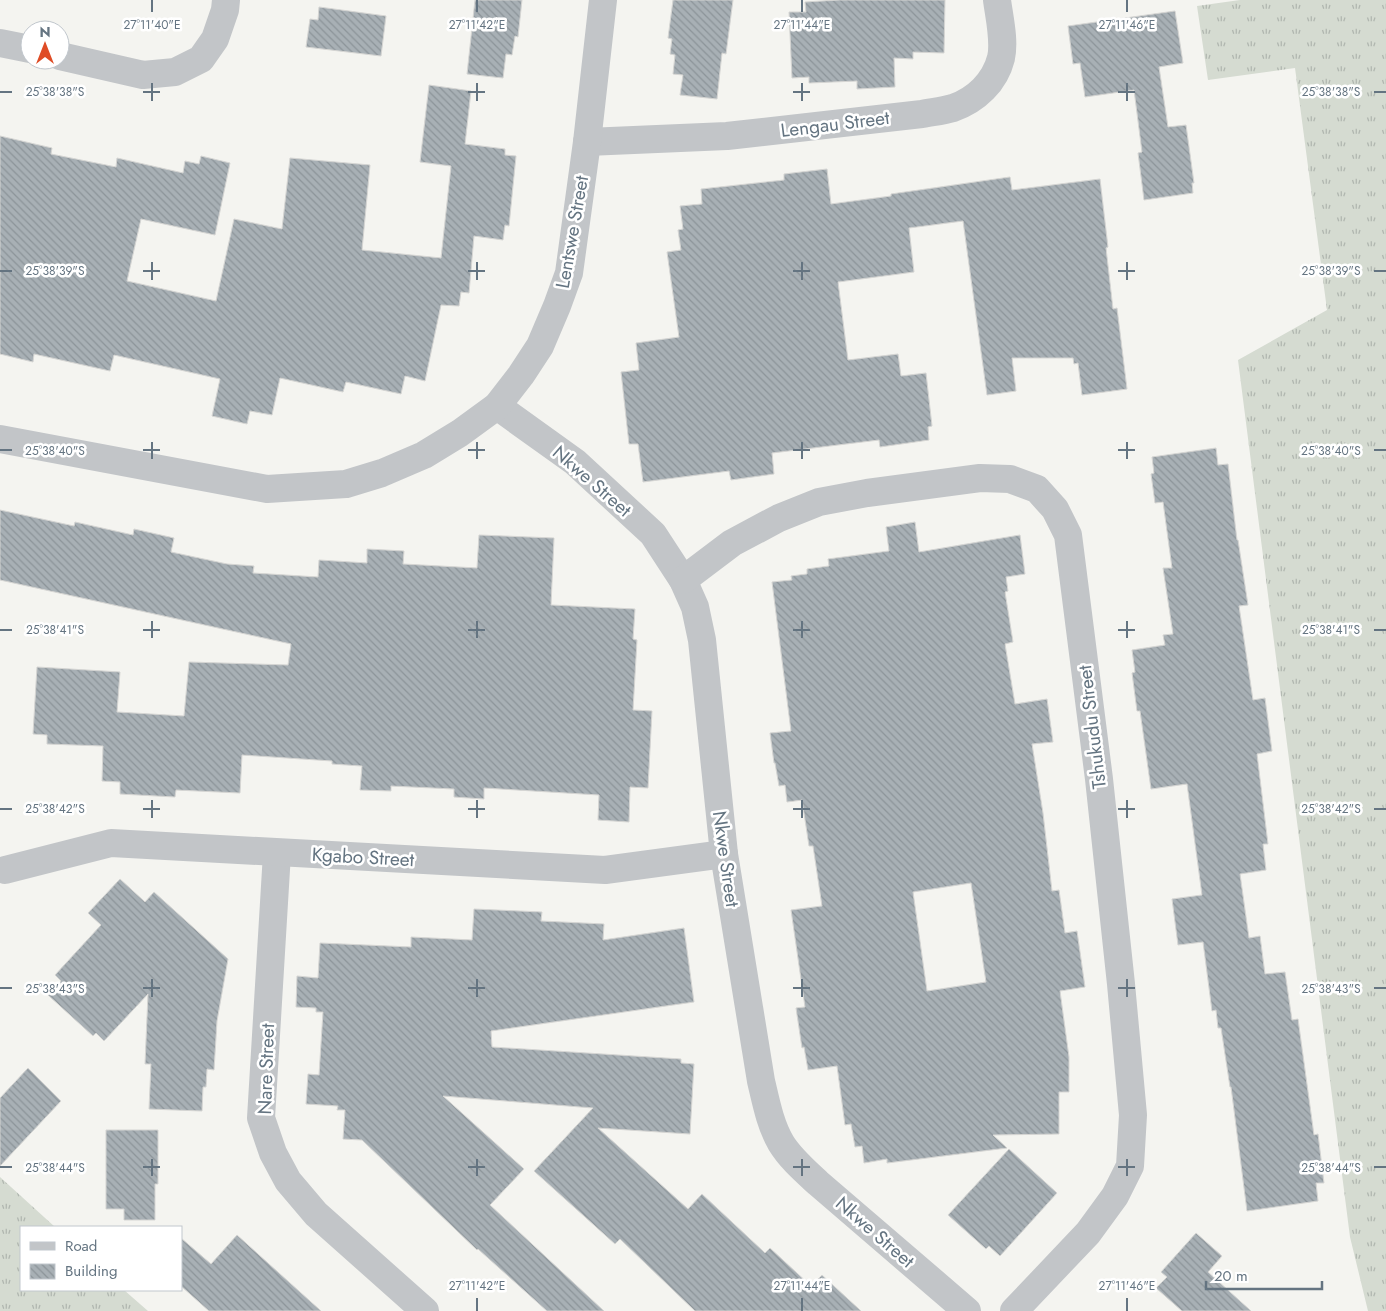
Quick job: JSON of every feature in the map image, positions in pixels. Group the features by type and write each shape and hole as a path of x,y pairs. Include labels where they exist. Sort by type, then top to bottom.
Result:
{"street":[{"path":"70,58 143,75 175,72 201,59 215,39 225,10 226,0"},
{"name":"Lentswe Street","path":"0,440 267,489 346,484 382,473 424,455 460,433 497,406 540,346 566,282 587,142 603,0"},
{"name":"Lengau Street","path":"587,142 727,136 913,115 952,108 978,96 994,76 1001,56 1001,27 997,0"},
{"path":"0,42 20,47"},
{"name":"Nkwe Street","path":"497,406 575,462 653,534 683,580 695,607 702,640 724,854 761,1081 768,1113 781,1143 797,1163 818,1183 967,1311"},
{"name":"Tshukudu Street","path":"683,580 732,543 778,518 820,502 868,493 980,478 1010,479 1037,489 1055,510 1068,535 1100,789 1133,1115 1130,1166 1115,1196 1088,1233 1014,1311"},
{"name":"Kgabo Street","path":"5,870 111,843 605,870 724,854"},
{"name":"Nare Street","path":"277,853 261,1118 272,1153 288,1181 316,1214 425,1311"}],"green space":[{"path":"1240,0 1386,0 1386,1311 1368,1311 1350,1237 1238,360 1327,310 1295,68 1208,80 1197,6"},
{"path":"0,1177 54,1226 20,1226 20,1291 125,1291 148,1311 0,1311"}],"building":[{"path":"475,0 522,0 518,37 515,36 512,55 506,54 503,78 467,74"},
{"path":"673,0 733,0 726,54 722,53 717,99 680,95 683,75 673,74 675,55 670,54 672,39 668,38"},
{"path":"839,0 945,0 944,53 913,52 913,59 894,58 895,87 857,89 857,81 809,83 809,77 792,78 789,12 806,12 805,2"},
{"path":"319,7 386,16 381,56 306,47 310,19 318,20"},
{"path":"1175,11 1183,63 1159,67 1168,127 1186,125 1194,183 1192,183 1193,193 1144,200 1138,153 1142,152 1134,90 1085,97 1080,63 1073,64 1068,26"},
{"path":"429,85 471,91 465,144 505,149 505,155 516,156 509,226 505,225 503,240 474,236 469,293 461,292 459,306 441,305 425,381 405,376 401,394 346,382 343,392 280,378 272,415 250,411 247,424 212,416 220,379 114,355 110,371 34,354 33,362 0,354 0,136 52,148 51,154 116,167 117,158 183,173 185,161 199,164 201,156 230,163 215,235 141,219 127,281 216,301 234,219 282,229 290,158 370,165 362,250 441,258 451,166 420,162"},
{"path":"827,169 831,204 1010,177 1012,190 1100,179 1113,309 1117,308 1127,389 1082,395 1078,363 1074,364 1073,358 1012,358 1016,391 987,395 963,221 909,228 914,272 838,282 848,360 898,354 901,376 926,373 932,426 928,427 929,440 880,447 879,440 772,453 774,474 731,480 729,471 643,482 638,444 629,444 621,372 639,370 636,343 679,337 667,252 681,250 678,230 683,229 680,206 702,204 701,189 784,180 784,174"},
{"path":"1216,448 1218,465 1228,464 1237,540 1248,605 1239,606 1253,700 1265,698 1272,751 1257,754 1268,844 1263,844 1266,870 1240,874 1249,938 1260,936 1265,974 1285,972 1292,1020 1298,1019 1314,1135 1318,1134 1324,1183 1316,1183 1318,1201 1247,1211 1231,1087 1221,1028 1218,1028 1216,1010 1212,1011 1203,942 1178,945 1172,899 1202,895 1187,784 1151,789 1140,711 1137,711 1132,673 1135,672 1132,650 1165,645 1163,635 1173,634 1163,568 1172,568 1163,502 1155,503 1151,474 1154,473 1152,457"},
{"path":"0,510 74,526 75,522 133,535 134,529 174,538 171,552 227,564 254,566 253,573 318,577 319,560 367,563 367,549 404,551 403,564 477,568 479,535 554,538 551,605 635,609 633,639 637,640 633,710 652,711 648,788 630,787 629,822 598,820 599,795 484,788 484,799 454,797 454,789 391,786 391,791 360,790 362,766 332,764 332,761 242,755 240,793 176,790 175,797 120,794 120,782 102,781 103,746 47,744 47,735 33,734 37,667 120,672 117,712 184,716 189,662 288,665 291,644 0,580"},
{"path":"915,522 919,552 1020,535 1025,574 1006,577 1008,591 1005,592 1013,642 1005,644 1015,704 1047,699 1053,742 1032,744 1043,813 1052,891 1059,890 1065,933 1077,931 1085,987 1060,991 1069,1057 1069,1092 1059,1092 1059,1134 993,1135 1007,1148 887,1163 887,1159 864,1163 862,1146 855,1147 851,1124 845,1125 837,1066 808,1070 804,1047 802,1048 796,1008 805,1007 791,910 822,906 813,846 809,846 802,800 787,802 785,785 779,786 774,763 770,733 791,731 772,582 792,580 791,576 807,574 807,569 829,566 828,559 889,551 886,527","holes":["971,883 986,982 927,991 913,892"]},
{"path":"120,879 145,902 154,892 228,959 217,1021 214,1070 207,1069 206,1087 203,1087 202,1111 149,1109 151,1064 145,1064 148,994 104,1041 96,1033 93,1036 48,995 61,981 55,975 101,925 88,913"},
{"path":"474,909 542,912 541,921 604,924 603,940 684,928 694,1002 491,1031 492,1047 681,1059 681,1063 694,1064 690,1134 598,1128 688,1209 702,1194 765,1253 770,1248 811,1286 822,1275 861,1311 695,1311 620,1239 615,1244 534,1171 593,1108 443,1096 524,1169 490,1205 604,1311 547,1311 477,1250 362,1140 343,1139 345,1110 337,1110 338,1106 306,1104 308,1074 319,1075 323,1012 316,1012 316,1008 296,1007 297,976 318,978 320,943 411,947 411,937 472,940"},
{"path":"28,1068 61,1101 0,1166 0,1098"},
{"path":"106,1130 158,1130 158,1184 155,1184 155,1220 124,1220 124,1209 106,1209"},
{"path":"1009,1149 1057,1193 1000,1256 989,1246 986,1249 948,1215"},
{"path":"1196,1233 1222,1256 1208,1272 1251,1311 1182,1311 1156,1288 1167,1277 1161,1272"},
{"path":"237,1235 321,1311 209,1311 182,1287 182,1239 211,1264"}]}
